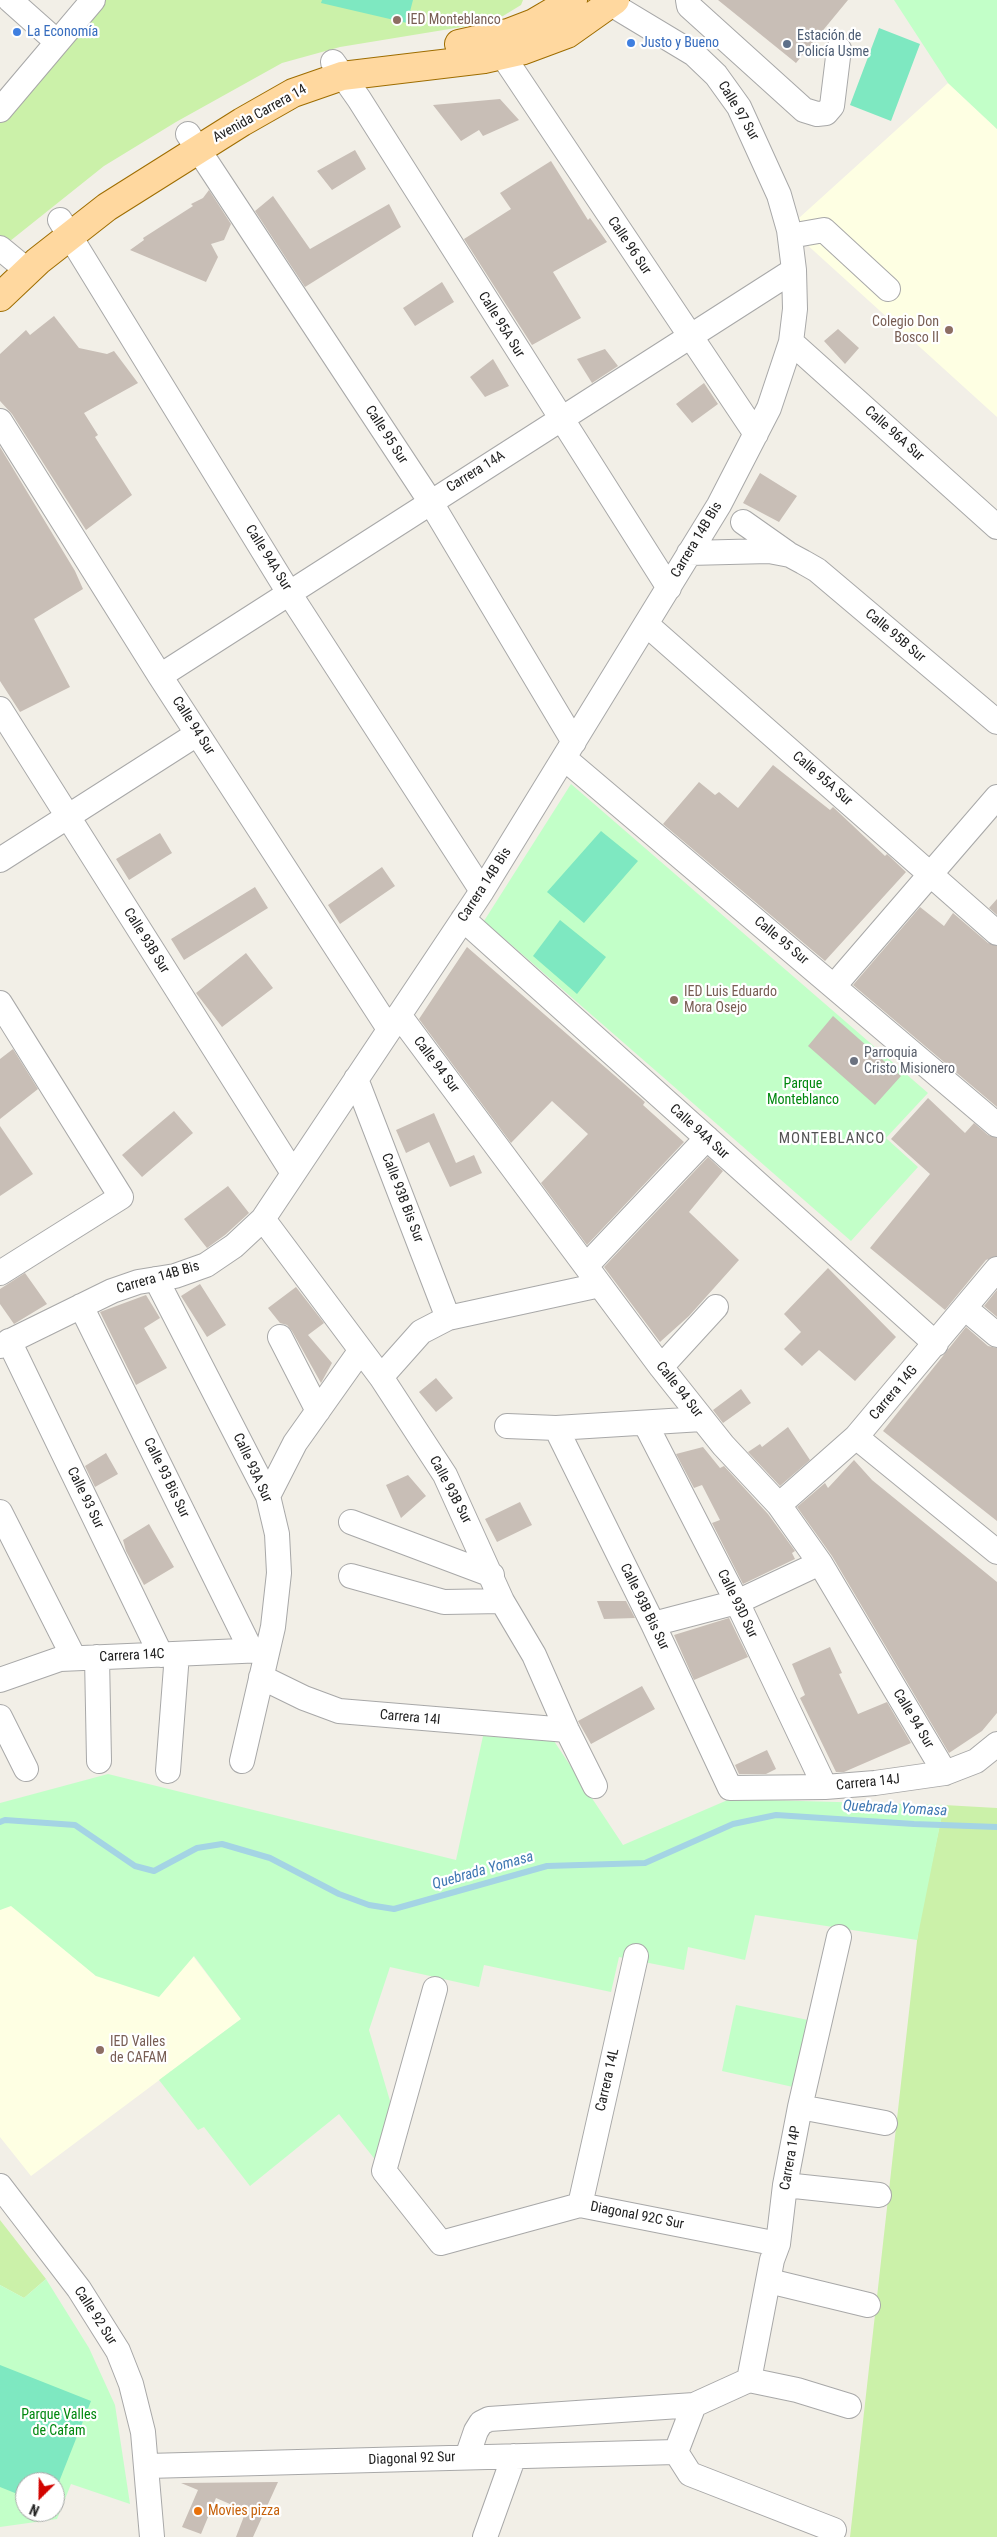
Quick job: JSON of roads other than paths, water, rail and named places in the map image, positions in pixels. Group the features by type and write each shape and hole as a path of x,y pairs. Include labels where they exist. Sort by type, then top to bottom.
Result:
{"main road":[{"name":"Avenida Carrera 14","path":"338,69 493,38 595,5"},
{"name":"Avenida Carrera 14","path":"0,298 10,263 193,142 266,86 292,74 503,56 553,18"}],"street":[{"path":"10,0 56,41"},
{"path":"0,110 56,41 93,0"},
{"path":"688,0 689,6 804,110 826,113 832,106 839,49"},
{"name":"Calle 97 Sur","path":"595,5 694,54 716,75 739,107 762,152 780,195 790,236 794,270"},
{"name":"Calle 96 Sur","path":"503,56 689,337 756,434"},
{"name":"Calle 95A Sur","path":"338,69 359,99 669,588"},
{"name":"Calle 95 Sur","path":"193,142 430,501 569,750 834,986 997,1126"},
{"name":"Calle 94A Sur","path":"65,228 289,593 482,891"},
{"path":"790,236 824,230 888,289"},
{"name":"Carrera 14A","path":"160,676 430,501 794,270"},
{"name":"Carrera 14B Bis","path":"4,1344 112,1291 156,1278 175,1276 206,1265 234,1246 263,1219 482,891 669,588 756,434 778,382 791,342 795,309 794,270"},
{"name":"Calle 96A Sur","path":"791,342 997,527"},
{"name":"Calle 94 Sur","path":"0,421 197,734 394,1022 586,1266 661,1368 702,1419 779,1506 820,1563 945,1773"},
{"name":"Calle 95B Sur","path":"742,522 790,555 816,570 997,722"},
{"name":"Calle 95B Sur","path":"689,553 769,551 790,555"},
{"name":"Calle 95A Sur","path":"646,624 997,933"},
{"name":"Calle 93B Sur","path":"0,709 293,1173"},
{"path":"0,860 197,734"},
{"path":"834,986 997,797"},
{"name":"Calle 94A Sur","path":"463,920 936,1344"},
{"path":"0,1003 121,1197 0,1273"},
{"name":"Calle 93B Bis Sur","path":"356,1079 448,1318"},
{"path":"586,1266 707,1138"},
{"name":"Calle 93B Sur","path":"263,1219 381,1377 445,1475 492,1575 502,1601 534,1654 567,1730 595,1786"},
{"name":"Carrera 14G","path":"779,1506 856,1437 966,1309 997,1269"},
{"name":"Calle 93A Sur","path":"156,1278 268,1496 277,1534 279,1573 273,1627 259,1650 261,1677 242,1761"},
{"path":"381,1377 421,1332 448,1318 600,1285"},
{"name":"Calle 93 Bis Sur","path":"82,1306 259,1650"},
{"path":"661,1368 716,1307"},
{"path":"966,1309 997,1335"},
{"path":"280,1338 318,1411"},
{"name":"Calle 93 Sur","path":"4,1344 169,1654"},
{"path":"268,1496 295,1443 361,1350"},
{"path":"508,1426 556,1428 702,1419"},
{"name":"Calle 93D Sur","path":"646,1423 737,1602 826,1787"},
{"name":"Calle 93B Bis Sur","path":"556,1428 653,1624 730,1788"},
{"path":"856,1437 997,1552"},
{"path":"0,1512 85,1658 99,1761"},
{"path":"351,1522 492,1575"},
{"path":"653,1624 737,1602 820,1563"},
{"path":"351,1576 444,1602 502,1601"},
{"name":"Carrera 14C","path":"0,1680 60,1659 259,1650"},
{"path":"168,1770 169,1654"},
{"name":"Carrera 14I","path":"261,1677 339,1711 567,1730"},
{"path":"0,1717 26,1769"},
{"name":"Carrera 14J","path":"730,1788 826,1787 876,1784 945,1773 976,1761 997,1744"},
{"name":"Carrera 14P","path":"749,2380 778,2244 785,2185 800,2107 839,1937"},
{"name":"Carrera 14L","path":"580,2205 636,1956"},
{"name":"Diagonal 92C Sur","path":"435,1989 384,2171 441,2243 580,2205 778,2244"},
{"path":"800,2107 885,2123"},
{"path":"785,2185 879,2195"},
{"name":"Calle 92 Sur","path":"0,2186 79,2289 118,2351 132,2384 143,2432 147,2466"},
{"path":"769,2281 868,2305"},
{"path":"467,2457 476,2431 481,2423 489,2419 694,2405 749,2380 797,2390 849,2406"},
{"path":"694,2405 676,2452 690,2474 834,2530"},
{"name":"Diagonal 92 Sur","path":"147,2466 676,2452"},
{"path":"485,2537 514,2456"},
{"path":"147,2466 152,2537"},
{"path":"140,2537 148,2501"}],"waterway":[{"name":"Quebrada Yomasa","path":"0,1822 5,1820 75,1825 135,1866 154,1871 197,1848 222,1844 270,1858 339,1894 369,1905 394,1909 547,1866 645,1863 733,1824 776,1815 914,1824 997,1827"}],"place":[{"name":"IED Monteblanco","path":"397,20"},
{"name":"La Economía","path":"17,32"},
{"name":"Justo y Bueno","path":"631,43"},
{"name":"Estación de Policía Usme","path":"787,44"},
{"name":"Colegio Don Bosco II","path":"949,330"},
{"name":"IED Luis Eduardo Mora Osejo","path":"674,1000"},
{"name":"Parroquia Cristo Misionero","path":"854,1061"},
{"name":"IED Valles de CAFAM","path":"100,2050"},
{"name":"Movies pizza","path":"198,2511"}],"district":[{"name":"MONTEBLANCO","path":"832,1139"}],"park label":[{"name":"Parque Monteblanco","path":"803,1092"},
{"name":"Parque Valles de Cafam","path":"59,2424"}]}
